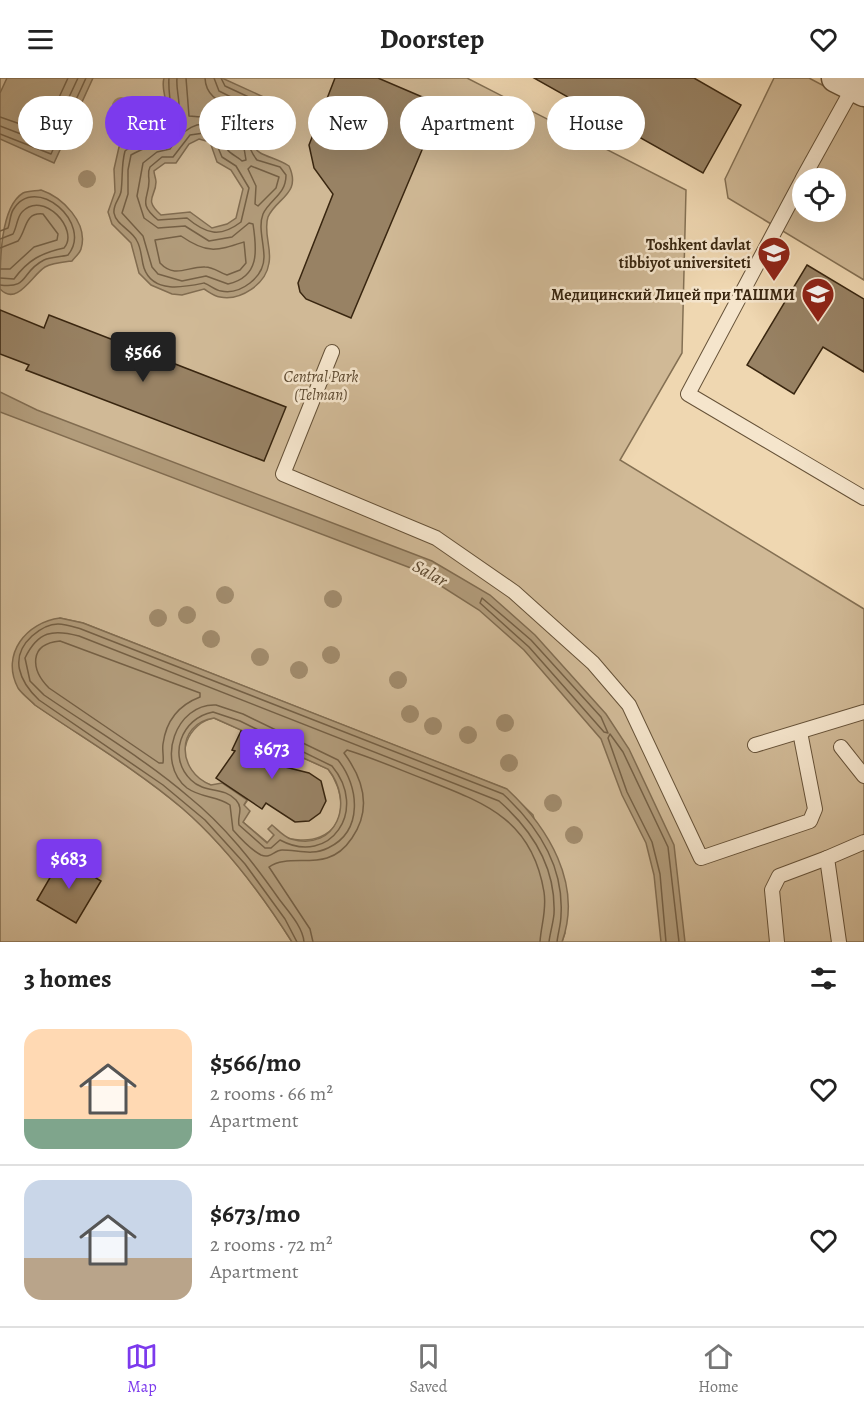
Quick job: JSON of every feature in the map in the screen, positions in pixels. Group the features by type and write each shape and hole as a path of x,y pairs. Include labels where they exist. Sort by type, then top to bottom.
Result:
{"lane":[{"path":"809,168 854,84"},
{"path":"792,200 688,394 864,498"},
{"path":"332,352 283,474 436,538 514,592 593,663 629,705 700,858 810,821 814,809 800,732"},
{"path":"755,745 864,712"},
{"path":"841,747 864,776"},
{"path":"777,942 772,890 779,876 864,842"},
{"path":"827,858 839,942"}],"green space":[{"name":"Central Park (Telman)","path":"0,78 467,78 502,96 400,96 400,150 535,150 535,113 547,119 547,150 608,150 686,190 682,353 620,460 864,609 864,942 562,942 565,933 533,815 506,789 83,623 60,618 19,689 35,705 109,754 182,808 242,871 292,942 0,942"},
{"path":"774,78 809,78 864,107 864,280 728,198 725,179"},
{"path":"214,718 328,769 337,786 341,806 340,815 330,831 309,840 274,835 268,843 243,822 244,805 247,801 195,776 188,768 185,759 187,741 197,726"}],"water":[{"path":"7,78 93,78 85,96 18,96 18,147 0,139 0,93"},
{"path":"164,78 222,78 261,96 199,96 199,139 187,147 187,96 164,96"},
{"path":"25,150 60,150 54,163"},
{"path":"118,150 185,150 176,163 165,163 154,171 156,182 152,198 153,205 161,215 190,212 212,228 227,224 236,218 243,189 231,170 217,162 213,150 257,150 289,166 292,175 290,189 268,217 266,228 270,258 263,278 244,294 228,298 214,295 204,289 182,295 172,294 151,285 139,273 131,243 112,224 108,212 115,192 114,169"},
{"path":"41,190 49,193 72,212 81,230 81,249 72,261 45,267 24,288 12,294 6,294 0,289 0,265 3,236 10,210 15,200 23,193"},
{"name":"Salar","path":"0,392 37,410 432,561 490,595 535,635 606,714 629,749 674,845 685,942 661,942 654,875 646,843 622,795 601,739 524,650 479,610 416,570 0,412"},
{"path":"60,618 83,623 507,789 536,821 558,858 565,878 568,899 567,920 562,942 292,942 242,871 182,808 109,754 35,705 18,688 13,675 12,663 15,652 27,633 48,621","holes":["214,718 328,769 336,782 340,796 337,821 330,831 320,838 307,841 288,838 272,825 268,829 274,835 267,843 243,822 250,811 244,805 247,800 222,783 211,785 200,779 192,770 185,749 192,729 201,722"]}],"building":[{"path":"335,78 378,78 420,96 400,96 400,150 422,150 351,318 306,299 300,292 298,283 333,194 314,168 310,150 388,150 388,96 328,96"},
{"path":"534,78 694,78 741,105 703,173 645,140 645,96 566,96"},
{"name":"Медицинский Лицей при ТАШМИ","path":"807,265 864,299 864,372 823,347 794,394 747,365"},
{"path":"0,310 44,328 49,315 286,407 264,461 26,370 29,365 0,354"},
{"path":"241,731 290,756 285,767 309,773 321,781 326,801 320,813 309,821 295,822 266,803 262,809 216,778 235,751 232,750"},
{"path":"62,857 101,881 76,923 37,900"}],"place":[{"name":"Toshkent davlat tibbiyot universiteti","path":"774,282"},
{"name":"Медицинский Лицей при ТАШМИ","path":"818,323"}]}
